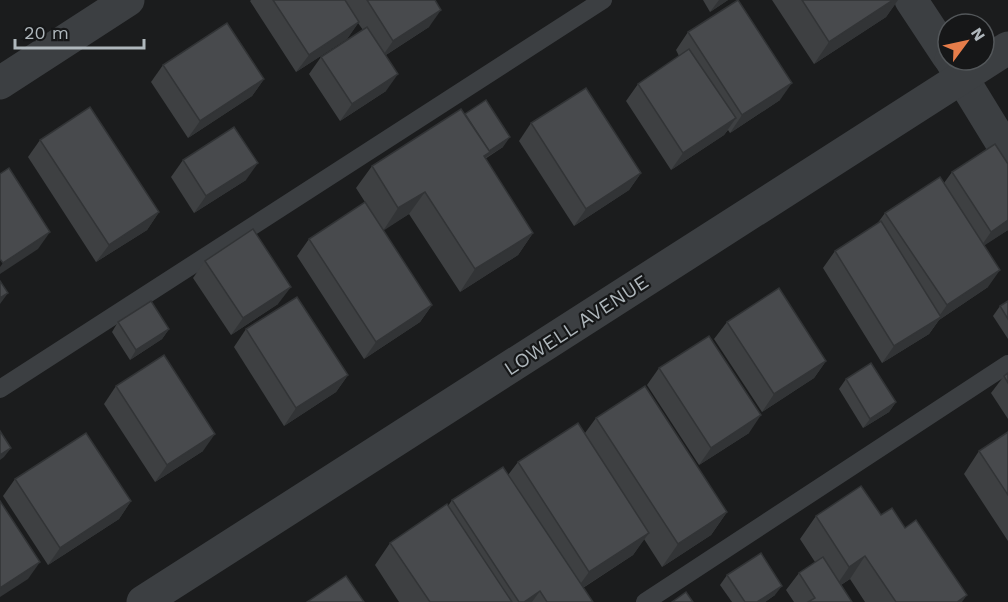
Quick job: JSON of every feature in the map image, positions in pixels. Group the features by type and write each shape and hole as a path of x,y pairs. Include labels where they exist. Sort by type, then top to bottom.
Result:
{"street":[{"path":"0,83 128,0"},
{"path":"911,0 936,38"},
{"name":"LOWELL AVENUE","path":"143,602 943,72"},
{"path":"958,72 1008,153"}],"lane":[{"path":"0,389 603,0"},
{"path":"645,602 1008,364"}],"building":[{"path":"273,0 345,0 359,22 309,55"},
{"path":"367,0 435,0 441,10 393,41"},
{"path":"738,0 792,83 742,115 688,32"},
{"path":"802,0 893,0 829,42"},
{"path":"227,23 264,79 200,121 163,65"},
{"path":"367,27 398,74 352,104 321,57"},
{"path":"689,49 736,118 683,153 638,84"},
{"path":"586,88 641,173 586,209 531,123"},
{"path":"486,100 510,137 489,151 465,114"},
{"path":"90,107 159,212 109,245 40,140"},
{"path":"461,109 490,152 484,156 533,233 475,269 425,192 398,208 372,166"},
{"path":"234,127 258,163 206,196 183,160"},
{"path":"995,144 1008,164 1008,220 991,232 952,172"},
{"path":"9,168 50,232 3,263 0,259 0,174"},
{"path":"940,177 1000,270 947,305 885,213"},
{"path":"365,202 432,305 376,342 309,239"},
{"path":"881,221 941,317 894,346 835,251"},
{"path":"253,229 291,287 243,318 205,261"},
{"path":"0,281 8,293 0,298"},
{"path":"779,288 826,361 774,394 727,322"},
{"path":"297,297 348,375 296,408 246,329"},
{"path":"151,301 169,329 136,350 118,322"},
{"path":"1008,301 1008,319 1000,306"},
{"path":"709,336 761,415 711,448 659,368"},
{"path":"164,355 215,434 167,465 116,386"},
{"path":"871,363 896,402 870,419 846,379"},
{"path":"645,386 727,512 678,544 596,418"},
{"path":"578,423 649,533 589,572 518,462"},
{"path":"0,431 11,448 0,455"},
{"path":"1008,432 1008,495 979,451"},
{"path":"86,433 131,501 60,548 15,479"},
{"path":"503,467 593,602 547,602 540,591 524,602 519,602 452,500"},
{"path":"861,486 881,515 892,508 905,528 916,520 967,595 957,602 896,602 865,556 849,567 816,516"},
{"path":"0,501 40,562 0,588"},
{"path":"447,504 512,602 430,602 390,543"},
{"path":"761,553 782,586 757,602 745,602 727,575"},
{"path":"823,557 852,602 808,602 815,598 799,573"},
{"path":"346,576 364,602 307,602"},
{"path":"686,592 693,602 672,602"}]}
